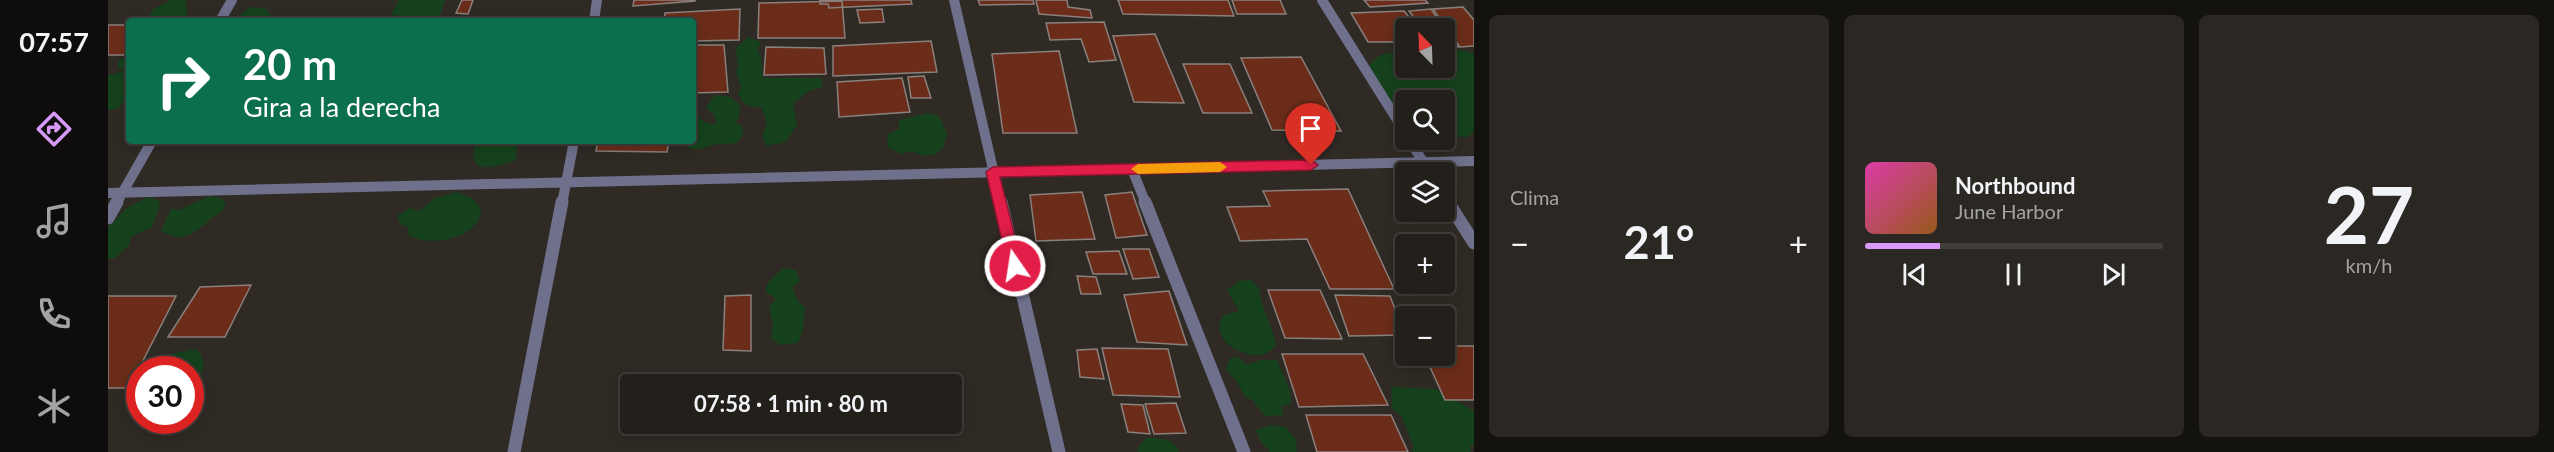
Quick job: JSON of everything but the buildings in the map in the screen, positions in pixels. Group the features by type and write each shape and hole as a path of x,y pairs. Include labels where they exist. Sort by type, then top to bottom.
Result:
{"street":[{"path":"222,18 232,0"},
{"path":"594,18 597,0"},
{"path":"954,0 1059,452"},
{"path":"1322,0 1395,116"},
{"path":"108,218 150,144"},
{"path":"514,452 568,183 574,144"},
{"path":"1455,164 1474,161"},
{"path":"108,193 1132,169 1395,168"},
{"path":"1132,169 1244,452"},
{"path":"1455,213 1474,243"}],"green space":[{"path":"170,0 186,0 187,14 185,18 147,18 154,9"},
{"path":"399,0 445,0 440,15 431,18 391,15"},
{"path":"250,7 267,9 270,15 268,18 237,18"},
{"path":"748,37 760,42 758,52 761,56 763,78 821,78 823,87 809,91 793,104 797,126 785,142 767,146 762,136 767,123 762,108 745,105 738,94 741,87 736,73 738,67 736,48"},
{"path":"1455,50 1474,53 1474,131 1468,137 1455,137 1455,90 1395,90 1395,112 1383,104 1369,67 1376,58 1395,52 1395,78 1455,78"},
{"path":"126,57 126,98 119,108 108,110 108,75 125,71 117,67 118,61"},
{"path":"715,95 731,97 740,106 739,118 735,122 742,126 743,133 738,142 694,149 682,144 696,144 696,114 704,122 714,125 716,122 715,116 706,107"},
{"path":"927,113 938,115 947,133 944,146 936,154 924,156 911,151 901,154 888,147 887,135 899,129 899,120"},
{"path":"473,144 517,144 516,160 500,165 481,166 474,159"},
{"path":"457,192 473,199 481,208 477,223 472,228 465,233 441,240 427,241 409,236 407,226 401,225 397,216 410,208 419,211 435,198"},
{"path":"209,196 221,198 226,204 222,211 200,228 183,237 176,237 161,231 171,209 180,210"},
{"path":"148,197 158,200 160,205 152,227 131,237 129,245 114,259 108,258 108,227 128,207"},
{"path":"783,268 796,270 800,282 792,287 798,301 805,307 803,329 798,343 780,345 771,338 773,326 769,306 776,299 765,291 768,283"},
{"path":"1251,280 1259,288 1276,345 1265,354 1247,354 1238,351 1230,346 1220,332 1223,315 1239,311 1227,290 1239,281"},
{"path":"196,349 202,356 167,356"},
{"path":"1238,357 1247,365 1260,360 1277,360 1290,391 1291,404 1282,406 1283,415 1265,416 1253,401 1245,396 1235,379 1226,370 1230,358"},
{"path":"1391,387 1435,389 1474,411 1474,445 1470,446 1471,452 1412,452 1414,447 1402,417 1392,408"},
{"path":"1271,425 1286,427 1296,440 1297,452 1271,452 1261,442 1256,430"},
{"path":"1146,438 1170,441 1179,452 1138,452 1137,449"}],"slow traffic":[{"path":"1138,169 1220,167"}],"route":[{"path":"1015,266 993,172 1311,165"}]}
